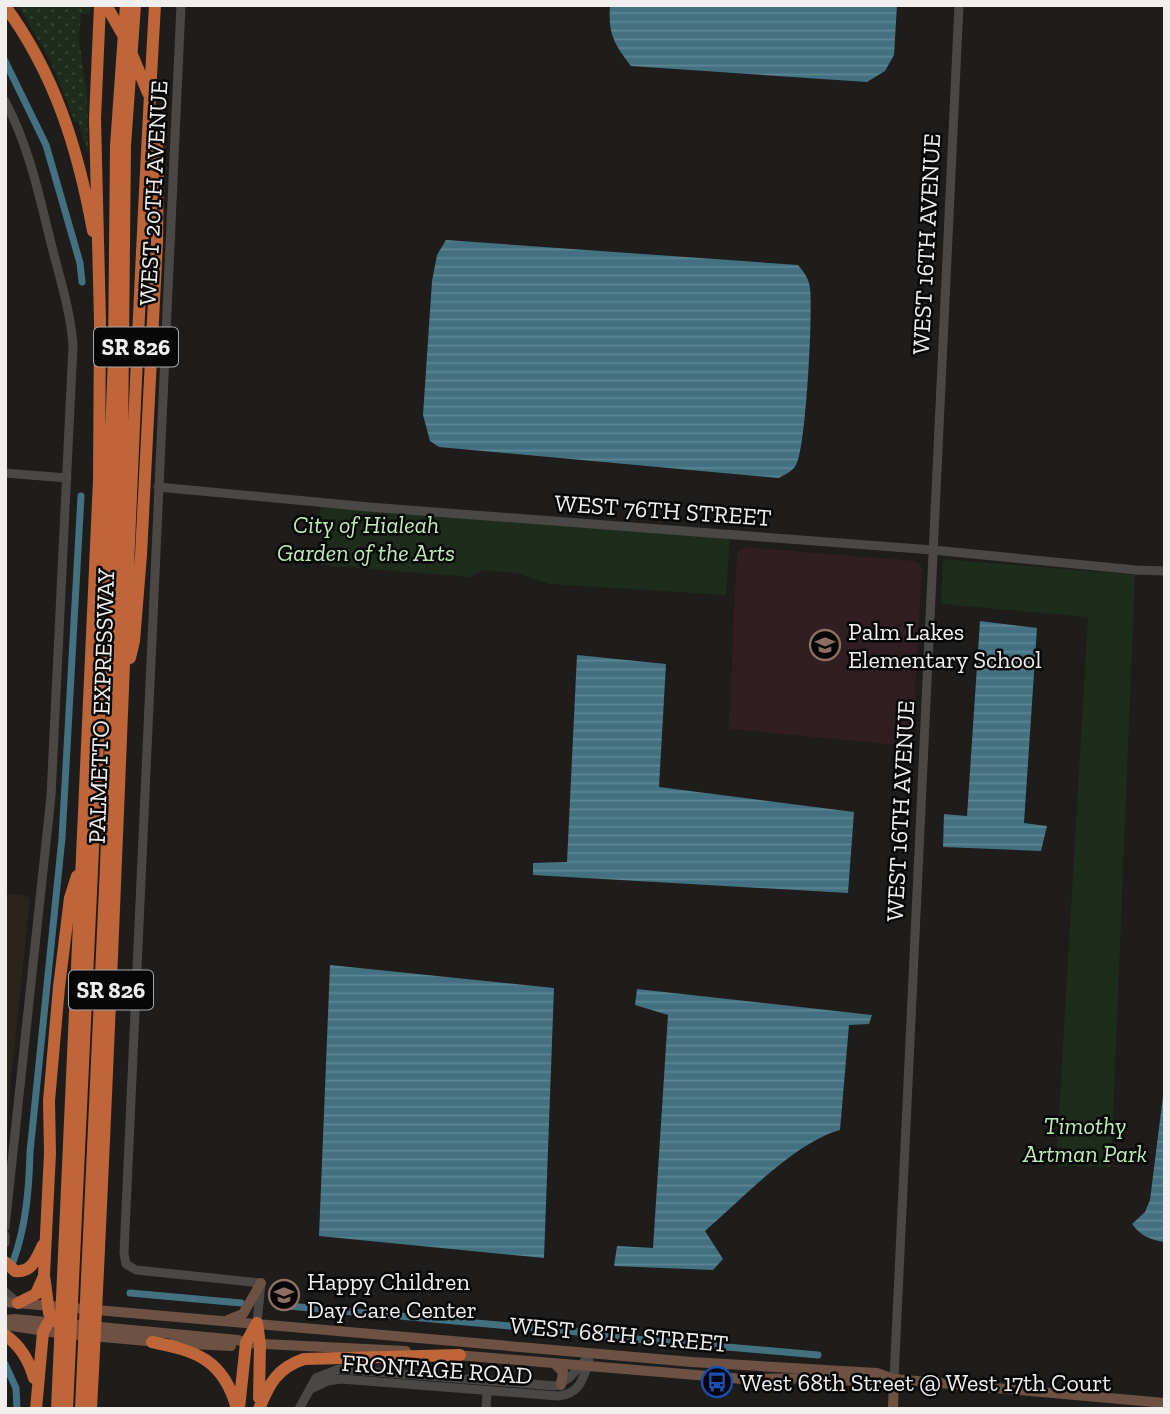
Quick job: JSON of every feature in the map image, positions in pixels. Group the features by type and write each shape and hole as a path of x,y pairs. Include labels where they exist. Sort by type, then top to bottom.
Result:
{"highway":[{"path":"11,5 22,30"},
{"name":"PALMETTO EXPRESSWAY","path":"91,1409 77,1350 80,1290 82,855 99,480 99,261 95,94 100,5"},
{"path":"107,5 137,65 147,92 158,154 141,555 134,641 123,689"},
{"path":"107,5 103,125 111,426"},
{"path":"80,1290 114,354 116,146 125,5"},
{"path":"80,1290 106,866 122,442 125,146 135,5"},
{"name":"PALMETTO EXPRESSWAY","path":"57,1409 77,1350 123,689 138,307 155,5"},
{"path":"5,6 51,81 69,129 83,178 99,261"},
{"path":"36,1409 37,1388 50,1324 44,1276 50,1153 49,1101 54,1034 70,898 82,855"},
{"path":"5,1262 15,1270 27,1270 36,1261 46,1239"},
{"path":"11,1302 36,1294 44,1276"},
{"path":"50,1324 82,1308"},
{"path":"238,1409 246,1343 257,1323"},
{"path":"257,1323 260,1344 258,1409"},
{"path":"5,1335 23,1351 37,1388"},
{"path":"152,1342 192,1351 217,1368 227,1382 238,1409"},
{"path":"67,1409 77,1350"},
{"path":"77,1350 81,1409"},
{"path":"77,1350 98,1409"},
{"path":"258,1409 275,1375 283,1368 303,1359 460,1355"}],"main road":[{"path":"226,1321 243,1314 261,1283"},
{"name":"WEST 68TH STREET","path":"11,1302 591,1354 877,1373 894,1379 1165,1404"},
{"name":"WEST 68TH STREET","path":"5,1323 50,1324 260,1344 460,1355 744,1379 818,1378 878,1383 894,1379"},
{"name":"WEST 68TH STREET","path":"50,1324 152,1342 237,1346 246,1343"},
{"path":"554,1363 563,1372 561,1385"},
{"name":"WEST 16TH AVENUE","path":"894,1379 894,1409"}],"street":[{"name":"WEST 20TH AVENUE","path":"181,5 124,1253 127,1264 136,1270 261,1283"},
{"name":"WEST 16TH AVENUE","path":"894,1379 959,5"},
{"path":"5,102 32,168 71,328 72,355 51,796 5,1227"},
{"path":"5,473 66,478"},
{"name":"WEST 76TH STREET","path":"158,487 383,508 933,550 1165,571"},
{"path":"5,1235 5,1243"},
{"path":"257,1323 261,1283"},
{"path":"5,1292 11,1302"},
{"path":"561,1385 584,1366 591,1354"},
{"name":"FRONTAGE ROAD","path":"309,1389 341,1379 549,1396 573,1393 581,1385 584,1366"},
{"name":"FRONTAGE ROAD","path":"309,1389 316,1378 339,1369 561,1385"},
{"path":"486,1409 487,1391 502,1382"},
{"path":"299,1409 309,1389"}],"shaded area":[{"name":"Palm Lakes Elementary School","path":"745,547 914,561 920,564 922,567 912,744 908,746 731,729 729,724 737,552"},
{"path":"5,893 27,896 30,900 10,1088 5,1166"}],"green space":[{"path":"18,5 91,5 90,14 81,14 79,39 87,96 88,154 78,122 75,122 50,60"},
{"name":"City of Hialeah Garden of the Arts","path":"320,504 730,538 726,595 550,584 516,573 482,570 471,577 321,565"},
{"name":"Timothy Artman Park","path":"943,559 1135,575 1111,1167 1056,1166 1088,617 941,604"}],"water":[{"path":"610,5 897,5 894,55 885,71 867,82 631,66 613,38"},
{"path":"446,240 798,265 806,276 811,302 803,435 795,467 779,478 439,447 430,441 423,415 432,281 437,255"},
{"path":"980,621 1037,628 1024,823 1047,826 1041,851 943,847 944,814 967,816"},
{"path":"577,655 666,664 659,787 854,812 848,893 533,875 533,863 567,862"},
{"path":"330,965 554,988 544,1258 319,1236"},
{"path":"637,989 872,1015 869,1024 849,1025 840,1130 805,1146 787,1159 705,1231 723,1259 713,1270 614,1266 617,1246 653,1248 668,1015 635,1005"},
{"path":"1165,1080 1165,1242 1146,1237 1132,1224 1145,1212 1150,1200"}],"waterway":[{"path":"5,61 46,145 80,263 82,282"},
{"path":"13,1262 28,1194 62,838 81,496"},
{"path":"130,1293 241,1303"},
{"path":"277,1305 578,1332"},
{"path":"601,1336 818,1355"},
{"path":"5,1364 16,1388 17,1409"}],"place":[{"name":"Palm Lakes Elementary School","path":"825,645"},
{"name":"Happy Children Day Care Center","path":"284,1295"},
{"name":"West 68th Street @ West 17th Court","path":"717,1382"}]}
